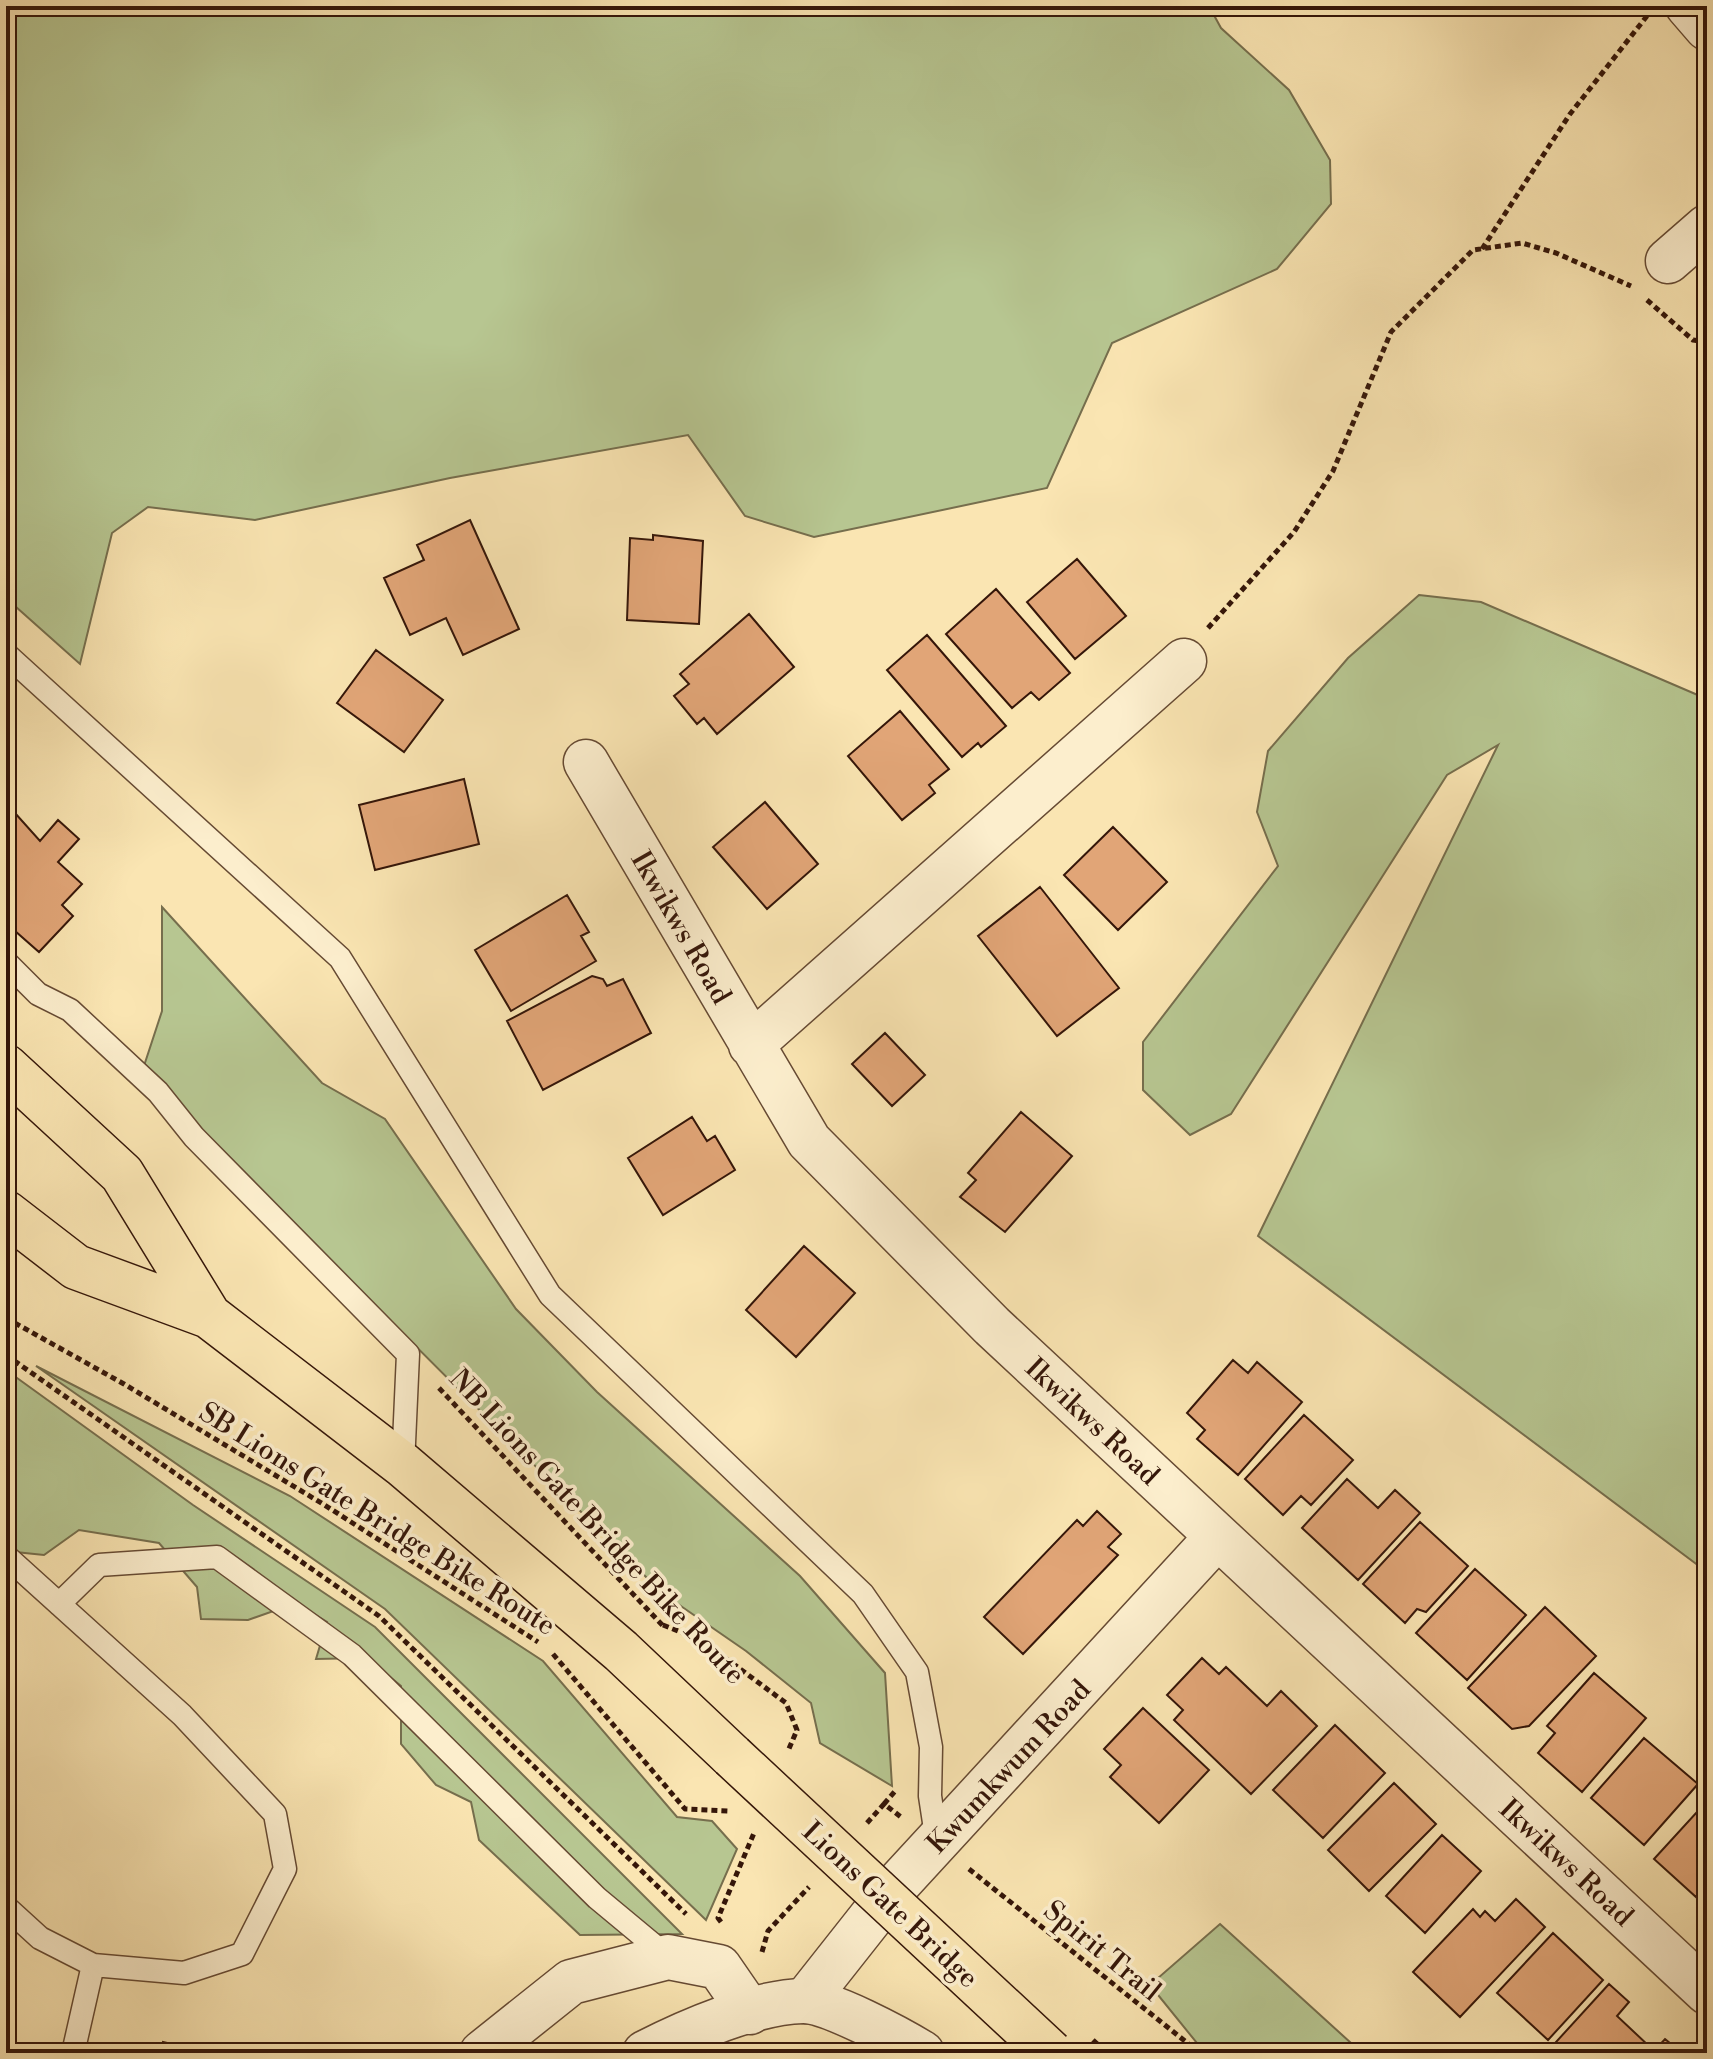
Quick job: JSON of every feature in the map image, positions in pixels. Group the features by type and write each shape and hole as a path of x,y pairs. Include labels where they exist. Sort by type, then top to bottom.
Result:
{"highway":[{"path":"6,1067 122,1174 209,1316"},
{"path":"6,1213 76,1267 209,1316"},
{"name":"Lions Gate Bridge","path":"209,1316 403,1465 621,1651 1051,2053"}],"street":[{"path":"1688,6 1707,28"},
{"path":"1668,261 1707,227"},
{"path":"751,1045 1184,661"},
{"name":"Ikwikws Road","path":"586,762 809,1141 992,1326 1707,1992"},
{"name":"Kwumkwum Road","path":"805,2001 895,1887 1217,1537"},
{"path":"482,2053 571,1982 668,1957 719,1967 750,2012"},
{"path":"645,2053 691,2030 750,2012 805,2001 884,2030 922,2053"}],"lane":[{"path":"6,654 340,958 550,1295 863,1594 917,1672 931,1747 930,1796 937,1844"},
{"path":"6,962 38,994 70,1010 158,1092 194,1137 408,1354 403,1465"},
{"path":"6,1556 182,1715 275,1814 285,1869 242,1954 184,1973 93,1965 40,1938 6,1907"},
{"path":"59,1604 99,1565 217,1557 352,1655 597,1898 668,1957"},
{"path":"73,2053 93,1965"}],"path":[{"path":"1482,249 1562,124 1655,6"},
{"path":"1184,661 1221,611 1294,532 1333,471 1391,332 1473,250 1522,243 1556,253 1629,285 1693,340 1707,342"},
{"name":"SB Lions Gate Bridge Bike Route","path":"6,1318 111,1376 323,1504 571,1663"},
{"name":"NB Lions Gate Bridge Bike Route","path":"408,1354 674,1636"},
{"path":"718,1918 757,1827"},
{"name":"Spirit Trail","path":"981,1878 1200,2053"}],"green space":[{"path":"6,6 1209,6 1221,28 1289,90 1330,160 1331,204 1277,269 1112,343 1047,488 814,537 745,516 688,435 450,478 255,520 148,507 112,533 80,664 6,598"},
{"path":"1419,595 1481,602 1707,699 1707,1572 1258,1236 1498,745 1447,775 1231,1114 1190,1135 1143,1090 1143,1042 1278,866 1257,812 1268,751 1348,658"},
{"path":"162,907 322,1083 385,1119 516,1309 597,1392 800,1576 885,1673 892,1786 820,1743 811,1703 746,1651 662,1593 142,1072 162,1011"},
{"path":"36,1366 290,1496 543,1661 677,1817 712,1821 737,1849 706,1920 385,1609"},
{"path":"6,1370 193,1505 375,1627 682,1934 580,1935 479,1840 471,1802 436,1785 401,1744 401,1686 367,1658 316,1659 327,1622 296,1603 248,1620 201,1619 197,1587 159,1543 79,1530 44,1555 6,1551"},
{"path":"1220,1924 1362,2053 1205,2053 1150,1985"}],"building":[{"path":"470,520 519,629 463,655 446,618 410,635 384,578 424,560 417,545"},
{"path":"653,535 703,541 699,624 627,620 630,538 653,540"},
{"path":"1077,559 1126,616 1075,659 1027,602"},
{"path":"996,589 1070,673 1039,700 1031,692 1012,708 946,634"},
{"path":"749,614 794,667 717,734 704,718 697,724 674,696 689,684 680,674"},
{"path":"927,635 1006,726 981,747 978,743 962,757 887,670"},
{"path":"376,650 443,700 404,752 337,703"},
{"path":"900,711 949,769 929,785 935,793 902,820 848,756"},
{"path":"464,779 479,844 375,870 359,805"},
{"path":"765,802 818,864 767,909 713,847"},
{"path":"6,803 40,841 58,820 79,839 58,862 82,884 62,905 73,916 39,952 6,923"},
{"path":"1113,827 1167,882 1118,930 1064,875"},
{"path":"1040,887 1119,988 1057,1036 978,936"},
{"path":"567,895 589,932 581,936 596,961 511,1011 475,950"},
{"path":"592,976 603,979 607,986 623,979 651,1033 543,1090 507,1021"},
{"path":"885,1033 925,1075 892,1106 852,1064"},
{"path":"1021,1112 1072,1156 1005,1232 960,1197 976,1180 968,1173"},
{"path":"692,1117 707,1141 715,1136 735,1170 663,1215 628,1158"},
{"path":"804,1246 855,1293 796,1357 746,1310"},
{"path":"1233,1360 1248,1373 1257,1362 1302,1402 1238,1475 1197,1439 1205,1430 1187,1413"},
{"path":"1304,1415 1353,1460 1311,1505 1301,1496 1283,1515 1245,1479"},
{"path":"1347,1479 1378,1508 1395,1490 1420,1513 1358,1580 1302,1528"},
{"path":"1097,1511 1121,1534 1108,1547 1118,1555 1023,1654 984,1617 1077,1520 1083,1526"},
{"path":"1420,1522 1468,1566 1426,1612 1417,1609 1405,1623 1363,1584"},
{"path":"1475,1569 1526,1615 1467,1680 1416,1633"},
{"path":"1545,1607 1596,1656 1529,1726 1512,1729 1468,1688"},
{"path":"1202,1658 1219,1674 1226,1667 1267,1706 1281,1691 1317,1726 1251,1794 1174,1720 1183,1710 1167,1695"},
{"path":"1594,1673 1646,1718 1582,1792 1538,1753 1555,1733 1547,1726"},
{"path":"1143,1708 1209,1770 1159,1823 1110,1777 1121,1765 1104,1749"},
{"path":"1335,1725 1385,1773 1323,1838 1273,1790"},
{"path":"1644,1738 1698,1784 1644,1845 1591,1798"},
{"path":"1394,1783 1436,1824 1369,1891 1328,1850"},
{"path":"1707,1801 1707,1885 1696,1897 1654,1859"},
{"path":"1442,1835 1481,1871 1425,1933 1386,1896"},
{"path":"1516,1899 1545,1927 1460,2017 1413,1972 1473,1909 1480,1917 1485,1911 1495,1921"},
{"path":"1553,1933 1603,1980 1548,2040 1497,1993"},
{"path":"1609,1984 1629,2002 1617,2016 1649,2046 1643,2053 1546,2053"},
{"path":"1665,2039 1682,2053 1652,2053"},
{"path":"163,2042 210,2053 161,2053"}]}
